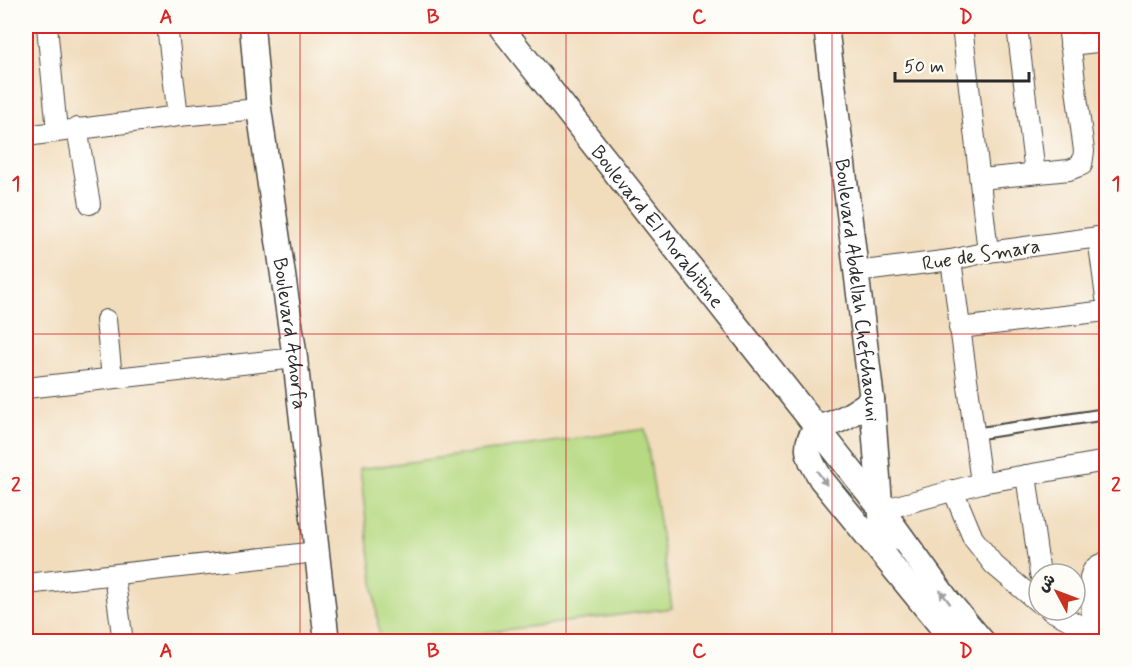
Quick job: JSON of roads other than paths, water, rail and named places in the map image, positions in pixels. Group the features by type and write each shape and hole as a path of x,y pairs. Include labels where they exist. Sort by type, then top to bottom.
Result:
{"street":[{"path":"47,26 67,130 90,204"},
{"path":"167,26 178,116"},
{"name":"Boulevard Achorfa","path":"252,26 259,109 295,358 327,642"},
{"name":"Boulevard El Morabitine","path":"500,26 882,510 948,601 983,642"},
{"name":"Boulevard Abdellah Chefchaouni","path":"831,26 856,272 872,400 884,555"},
{"path":"962,26 988,252"},
{"path":"1017,26 1035,172"},
{"path":"981,179 1076,168 1082,165 1084,159 1068,26"},
{"path":"1070,45 1107,41"},
{"path":"26,136 178,116 259,109"},
{"path":"1102,237 1107,298"},
{"name":"Rue de Smara","path":"856,272 1102,237"},
{"path":"951,260 981,483"},
{"path":"959,328 1107,311"},
{"path":"106,320 112,378"},
{"path":"26,388 295,358"},
{"path":"872,400 852,415 817,427 809,436 806,446 822,479 954,642"},
{"path":"882,510 981,483 1107,460"},
{"path":"1026,475 1038,562"},
{"path":"953,490 973,538 994,565 1027,593"},
{"path":"26,584 317,552"},
{"path":"1100,636 1090,578 1091,571 1098,564 1107,562"},
{"path":"114,575 123,642"},
{"path":"1073,622 1100,636"}],"lane":[{"path":"974,434 1107,414"}]}
